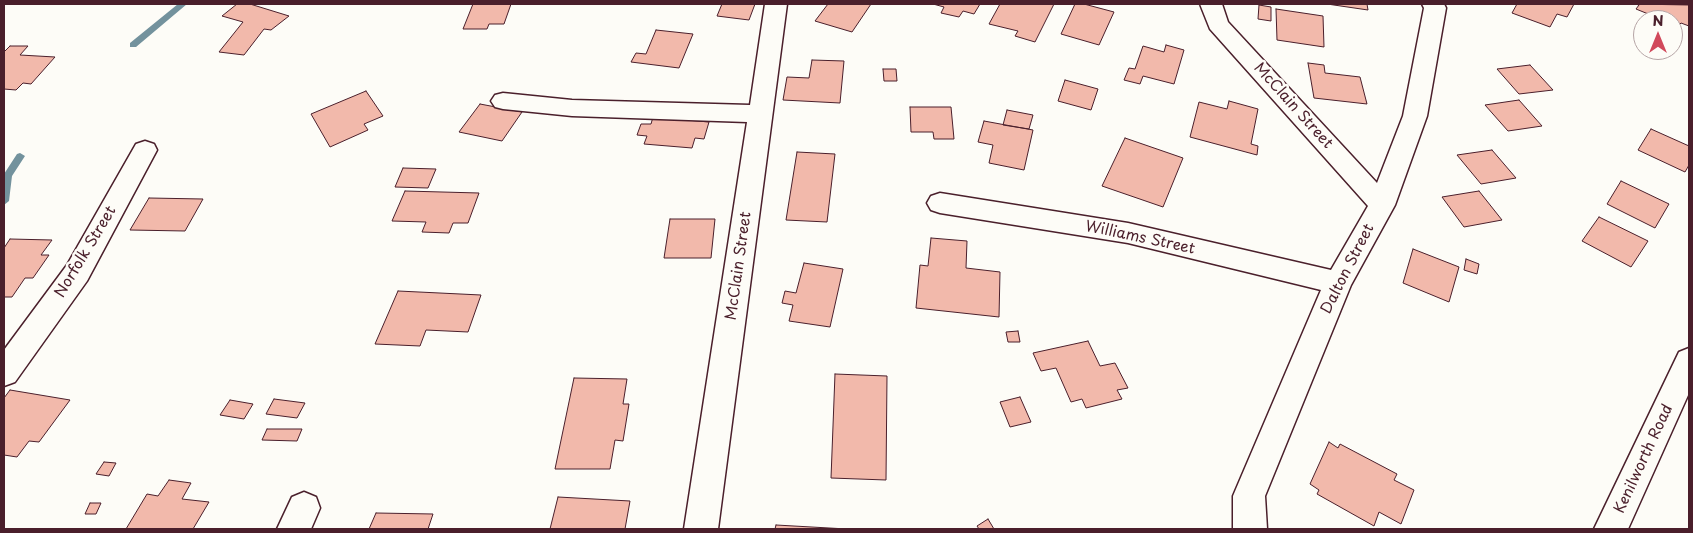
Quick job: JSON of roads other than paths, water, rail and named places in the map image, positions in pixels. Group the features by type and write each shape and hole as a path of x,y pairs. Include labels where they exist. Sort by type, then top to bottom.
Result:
{"street":[{"name":"McClain Street","path":"701,529 776,4"},
{"name":"McClain Street","path":"1211,4 1218,24 1382,205"},
{"name":"Dalton Street","path":"1250,529 1249,496 1338,283 1382,205 1415,116 1440,5"},
{"path":"503,101 572,108 760,114"},
{"name":"Norfolk Street","path":"4,373 77,273 145,150"},
{"name":"Williams Street","path":"940,203 1128,233 1338,283"},
{"name":"Kenilworth Road","path":"1611,529 1689,361"}],"waterway":[{"path":"133,45 183,4"},
{"path":"4,201 7,176 20,156"}]}
